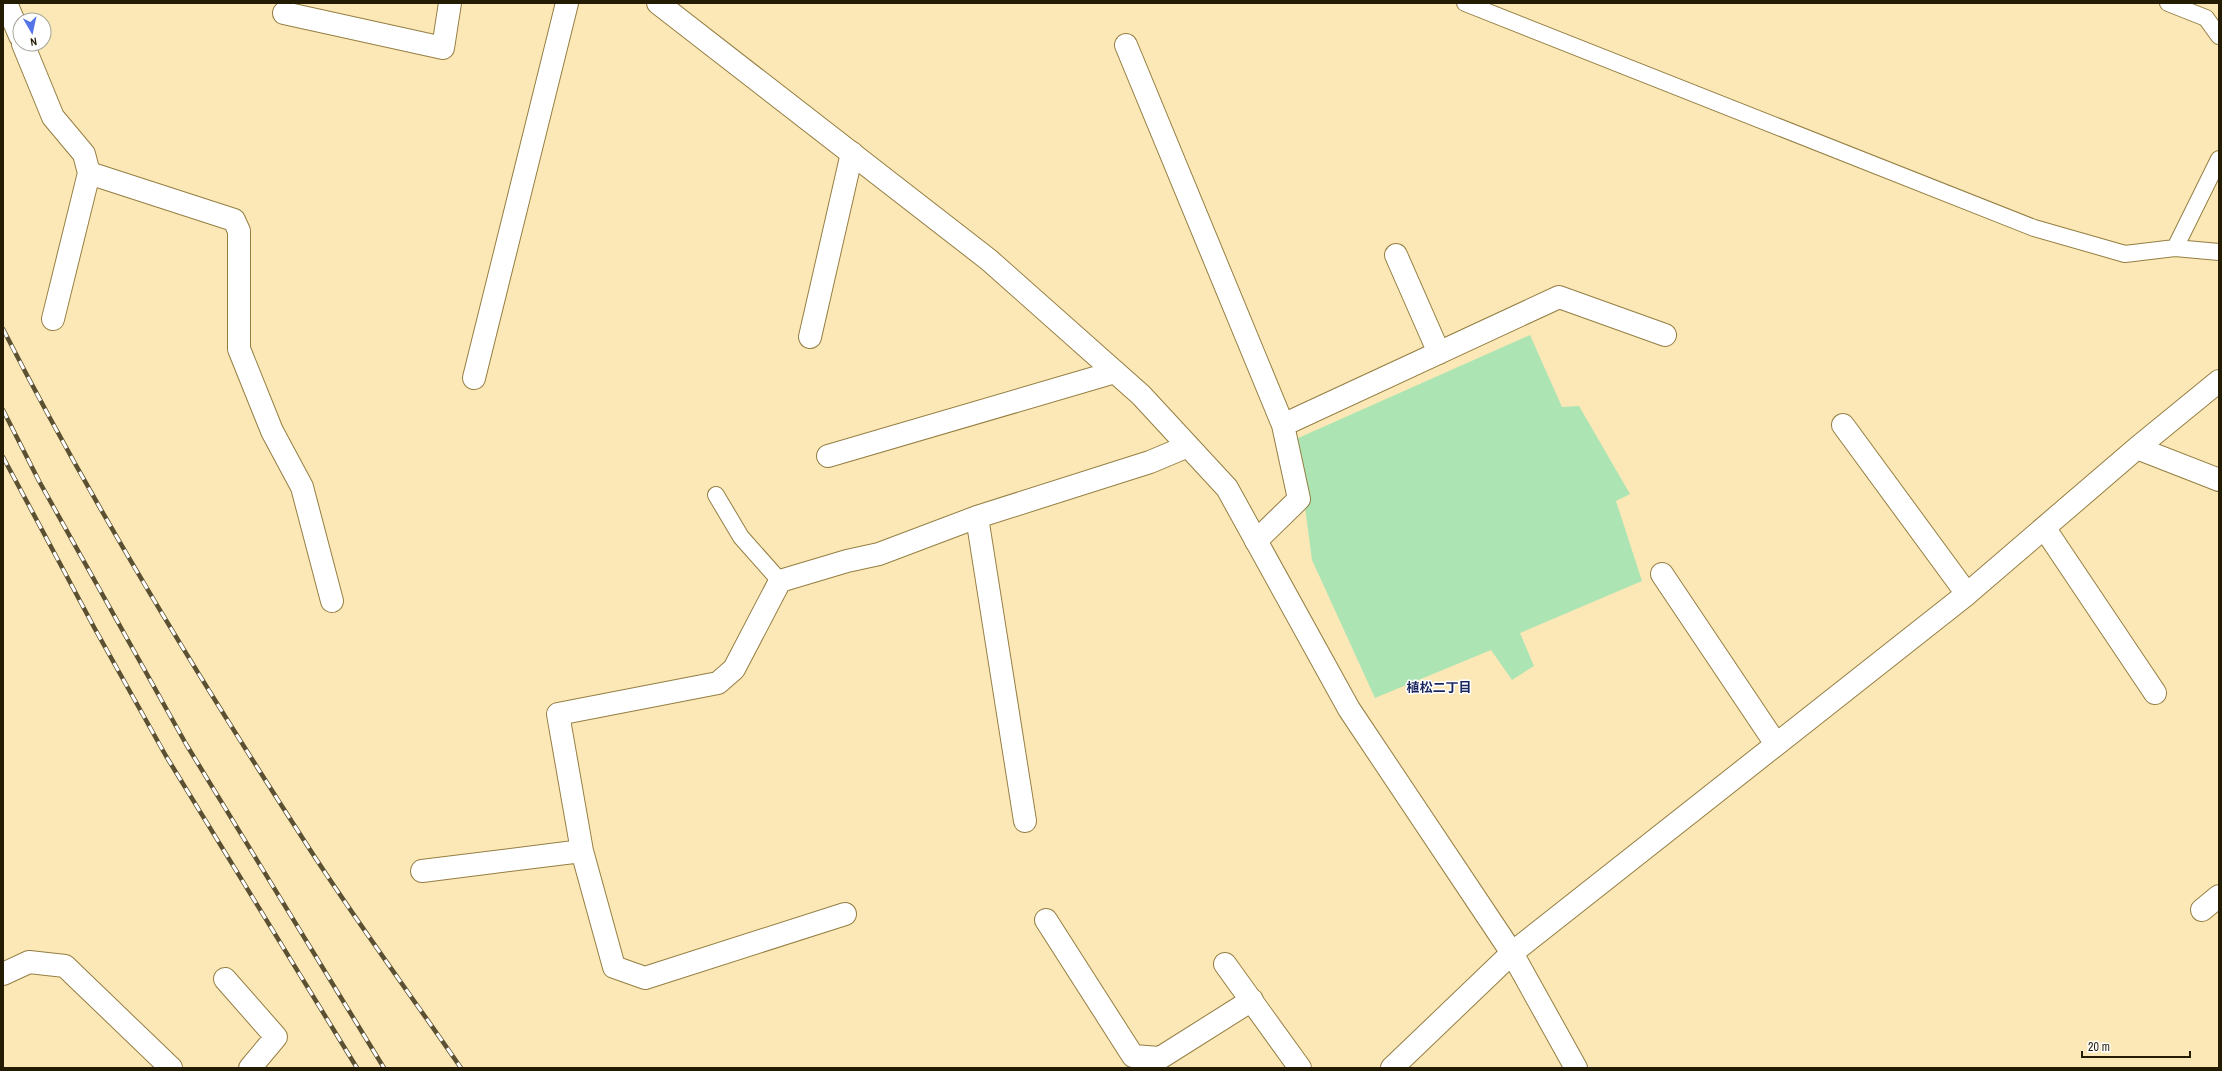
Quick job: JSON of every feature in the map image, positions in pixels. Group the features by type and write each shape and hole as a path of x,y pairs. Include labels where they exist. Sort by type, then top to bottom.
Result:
{"street":[{"path":"6,3 12,17"},
{"path":"284,13 443,48 450,3"},
{"path":"474,378 568,3"},
{"path":"658,3 989,260 1141,394 1227,488 1349,709 1512,953 1576,1068"},
{"path":"1126,45 1283,425 1299,499 1256,541"},
{"path":"26,52 53,118 84,154 89,173 53,319"},
{"path":"810,337 852,154"},
{"path":"89,173 234,220 238,231 239,349 272,432 302,487 332,602"},
{"path":"1396,255 1439,353"},
{"path":"1283,425 1559,297 1665,335"},
{"path":"828,456 1115,372"},
{"path":"1392,1068 1512,953 1967,594 2045,529 2137,448 2219,381"},
{"path":"1843,425 1967,594"},
{"path":"845,914 645,978 614,967 582,851 558,714 718,683 734,669 780,582 847,561 879,554 977,517 1150,462 1188,446"},
{"path":"2137,448 2219,480"},
{"path":"977,517 1025,821"},
{"path":"2045,529 2155,693"},
{"path":"1662,574 1776,744"},
{"path":"422,871 582,851"},
{"path":"2202,910 2219,896"},
{"path":"1046,920 1133,1056 1160,1058 1252,1000"},
{"path":"3,974 29,962 65,966 171,1068"},
{"path":"1226,964 1300,1068"},
{"path":"225,979 276,1037 250,1068"}],"lane":[{"path":"1464,3 2034,228 2125,254 2175,248 2219,252"},
{"path":"2168,3 2206,18 2219,36"},
{"path":"2175,248 2219,159"},
{"path":"716,495 741,537 780,582"}],"green space":[{"path":"1530,335 1562,407 1579,406 1630,494 1616,501 1642,581 1520,633 1534,666 1512,680 1491,650 1375,698 1312,560 1296,439"}],"railway":[{"path":"3,329 74,461 187,655 326,873 461,1068"},
{"path":"3,410 39,481 186,744 384,1068"},
{"path":"3,457 95,629 166,756 357,1068"}],"district":[{"name":"植松二丁目","path":"1439,687"}]}
